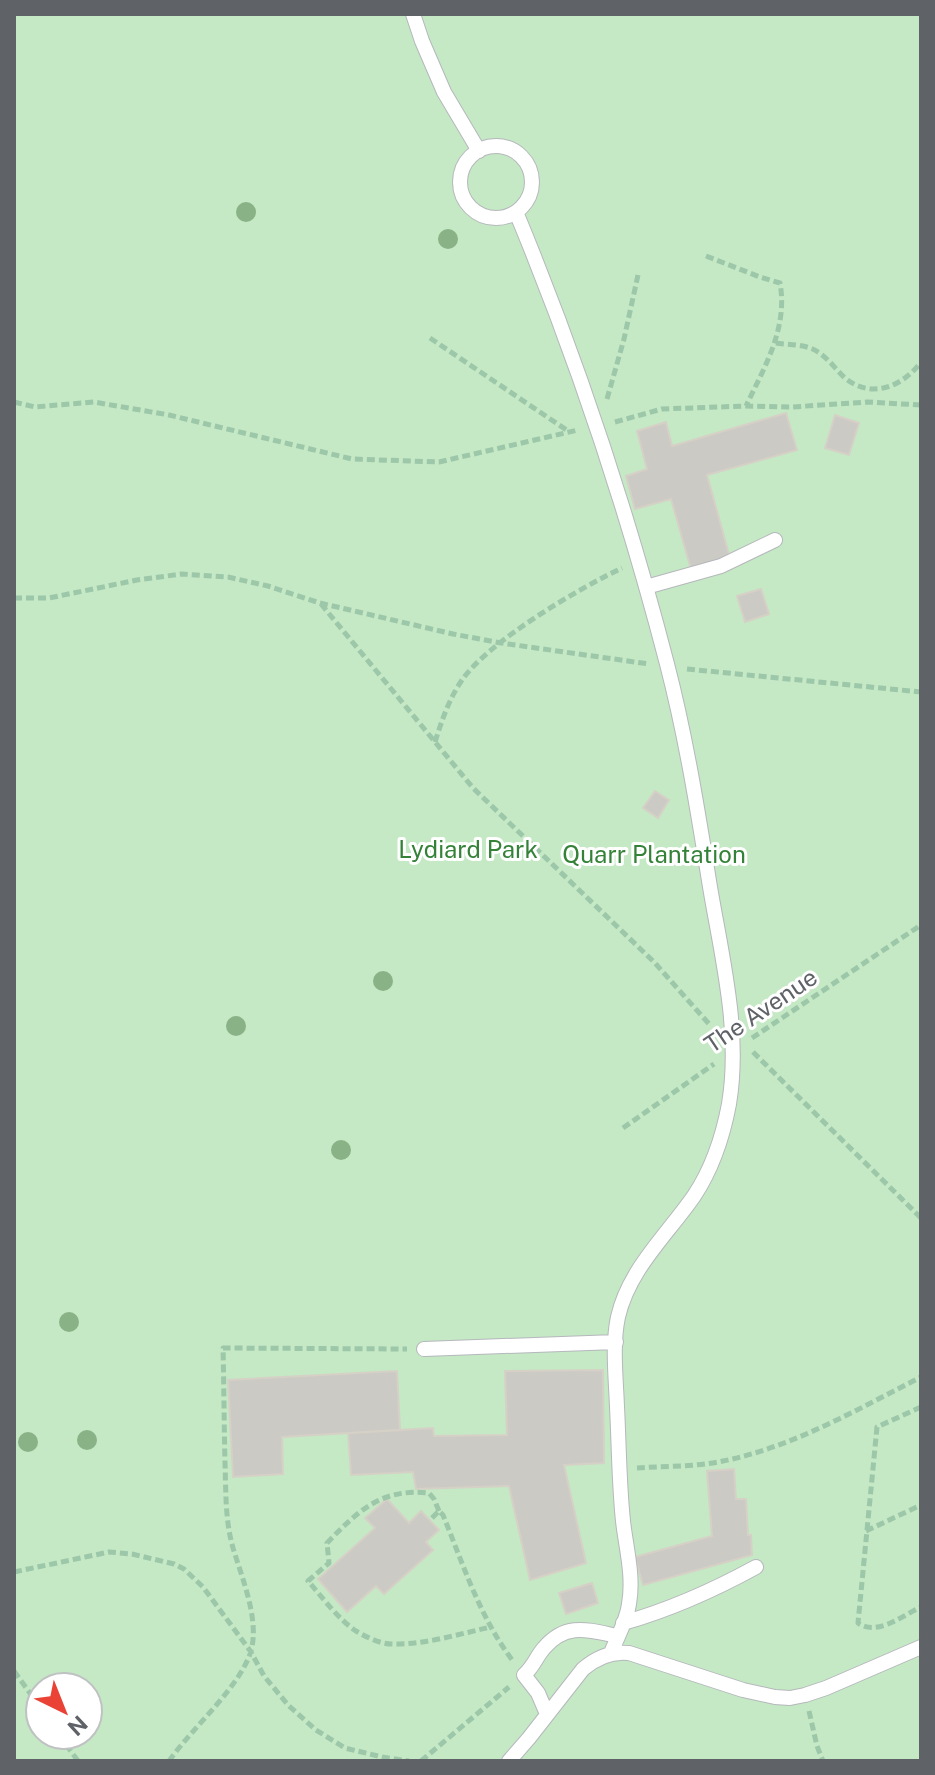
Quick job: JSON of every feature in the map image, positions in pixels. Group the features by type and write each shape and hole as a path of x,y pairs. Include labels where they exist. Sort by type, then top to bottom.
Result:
{"lane":[{"path":"413,14 444,92 479,151"},
{"path":"493,146 503,147 513,150 527,164 531,173 530,194 516,212 499,218 489,217 471,208 465,200 460,187 462,170 479,151 493,146"},
{"path":"516,212 597,426 668,667 688,762 738,1047 729,1105 710,1168 695,1194 652,1248 618,1316 616,1342 622,1518 631,1585 630,1603 611,1653"},
{"path":"646,587 721,566 775,540"},
{"path":"424,1349 616,1342"},
{"path":"547,1714 538,1693 524,1675 545,1647 564,1632 620,1630 756,1567"},
{"path":"509,1761 583,1669 599,1657 611,1653 629,1653 760,1694 790,1698 826,1688 921,1647"}],"path":[{"path":"706,256 780,283 782,312 776,343 746,406"},
{"path":"597,426 611,388 638,275"},
{"path":"430,338 569,431"},
{"path":"776,343 817,350 849,382 862,388 898,383 912,374 921,362"},
{"path":"14,402 35,407 94,402 169,415 352,459 439,462 662,409 792,407 867,402 921,405"},
{"path":"435,742 445,712 463,678 479,661 567,599 638,561"},
{"path":"14,598 49,598 182,574 241,580 320,603 501,643 668,667 921,692"},
{"path":"320,603 473,788 738,1047 921,1218"},
{"name":"The Avenue","path":"623,1128 921,925"},
{"path":"169,1761 230,1687 251,1652 251,1616 226,1515 223,1348 424,1349"},
{"path":"620,1469 720,1462 763,1451 840,1418 921,1377"},
{"path":"921,1407 877,1427 858,1623 875,1629 921,1607"},
{"path":"491,1627 423,1641 391,1644 377,1641 344,1621 308,1581 329,1563 327,1543 361,1510 380,1499 413,1492 429,1493 443,1515 498,1642"},
{"path":"866,1531 921,1505"},
{"path":"432,1518 439,1511"},
{"path":"14,1572 119,1551 163,1560 184,1569 203,1587 251,1652 264,1676 288,1705 316,1730 345,1748 409,1761"},
{"path":"421,1761 524,1675"},
{"path":"805,1695 823,1761"}],"green space":[{"name":"Lydiard Park","path":"14,14 921,14 921,1761 14,1761"}],"building":[{"path":"786,413 797,450 707,475 730,558 691,569 671,499 635,509 626,476 647,469 637,431 666,422 672,446"},
{"path":"835,415 859,423 849,455 825,448"},
{"path":"761,589 769,614 745,622 737,596"},
{"path":"655,791 669,800 658,818 643,808"},
{"path":"603,1370 604,1463 564,1465 586,1563 530,1580 509,1486 416,1489 413,1472 351,1475 348,1433 433,1428 434,1436 507,1435 505,1371"},
{"path":"397,1371 400,1430 282,1437 283,1474 233,1477 228,1380"},
{"path":"734,1469 736,1499 746,1499 752,1555 643,1585 635,1557 712,1536 707,1471"},
{"path":"387,1499 409,1523 421,1511 439,1530 426,1542 433,1550 384,1594 376,1586 347,1612 318,1579 375,1528 365,1518"},
{"path":"592,1583 598,1603 566,1614 559,1593"}],"park label":[{"name":"Quarr Plantation","path":"654,855"}]}
